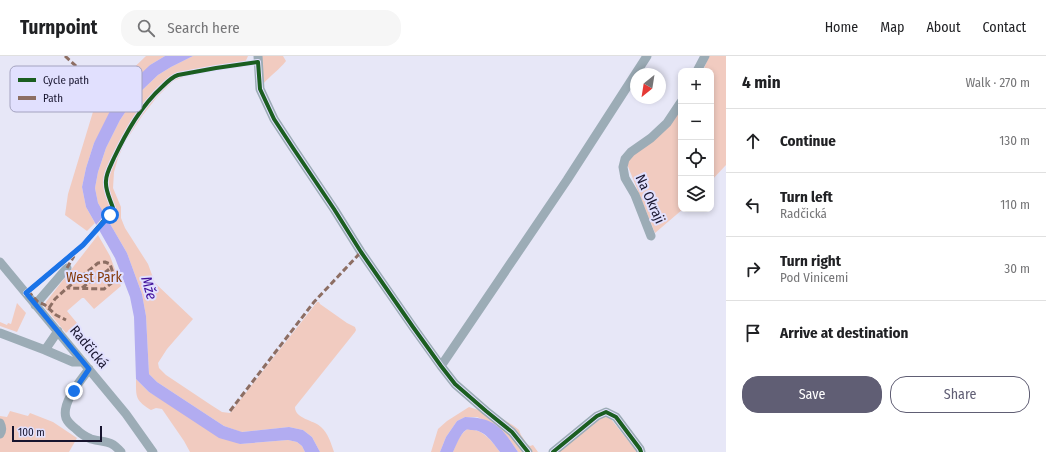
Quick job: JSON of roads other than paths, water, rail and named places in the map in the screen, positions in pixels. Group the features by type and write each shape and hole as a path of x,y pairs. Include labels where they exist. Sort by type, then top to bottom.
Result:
{"street":[{"path":"258,56 260,89 274,119 361,252 455,384 512,432 528,452"},
{"path":"441,366 567,180 647,56"},
{"path":"699,68 705,56"},
{"name":"Na Okraji","path":"651,236 635,195 625,178 623,167 625,159 631,152 651,138 667,123 680,104"},
{"name":"Radčická","path":"0,262 126,414 153,452"},
{"path":"36,305 67,268"},
{"path":"45,350 58,331"},
{"path":"0,334 86,366 65,410 68,422 88,437 113,444 121,452"},
{"path":"554,452 597,416 606,412 616,417 641,452"},
{"path":"0,423 2,429 0,434"}],"park label":[{"name":"West Park","path":"94,277"}],"water label":[{"name":"Mže","path":"149,288"}]}
